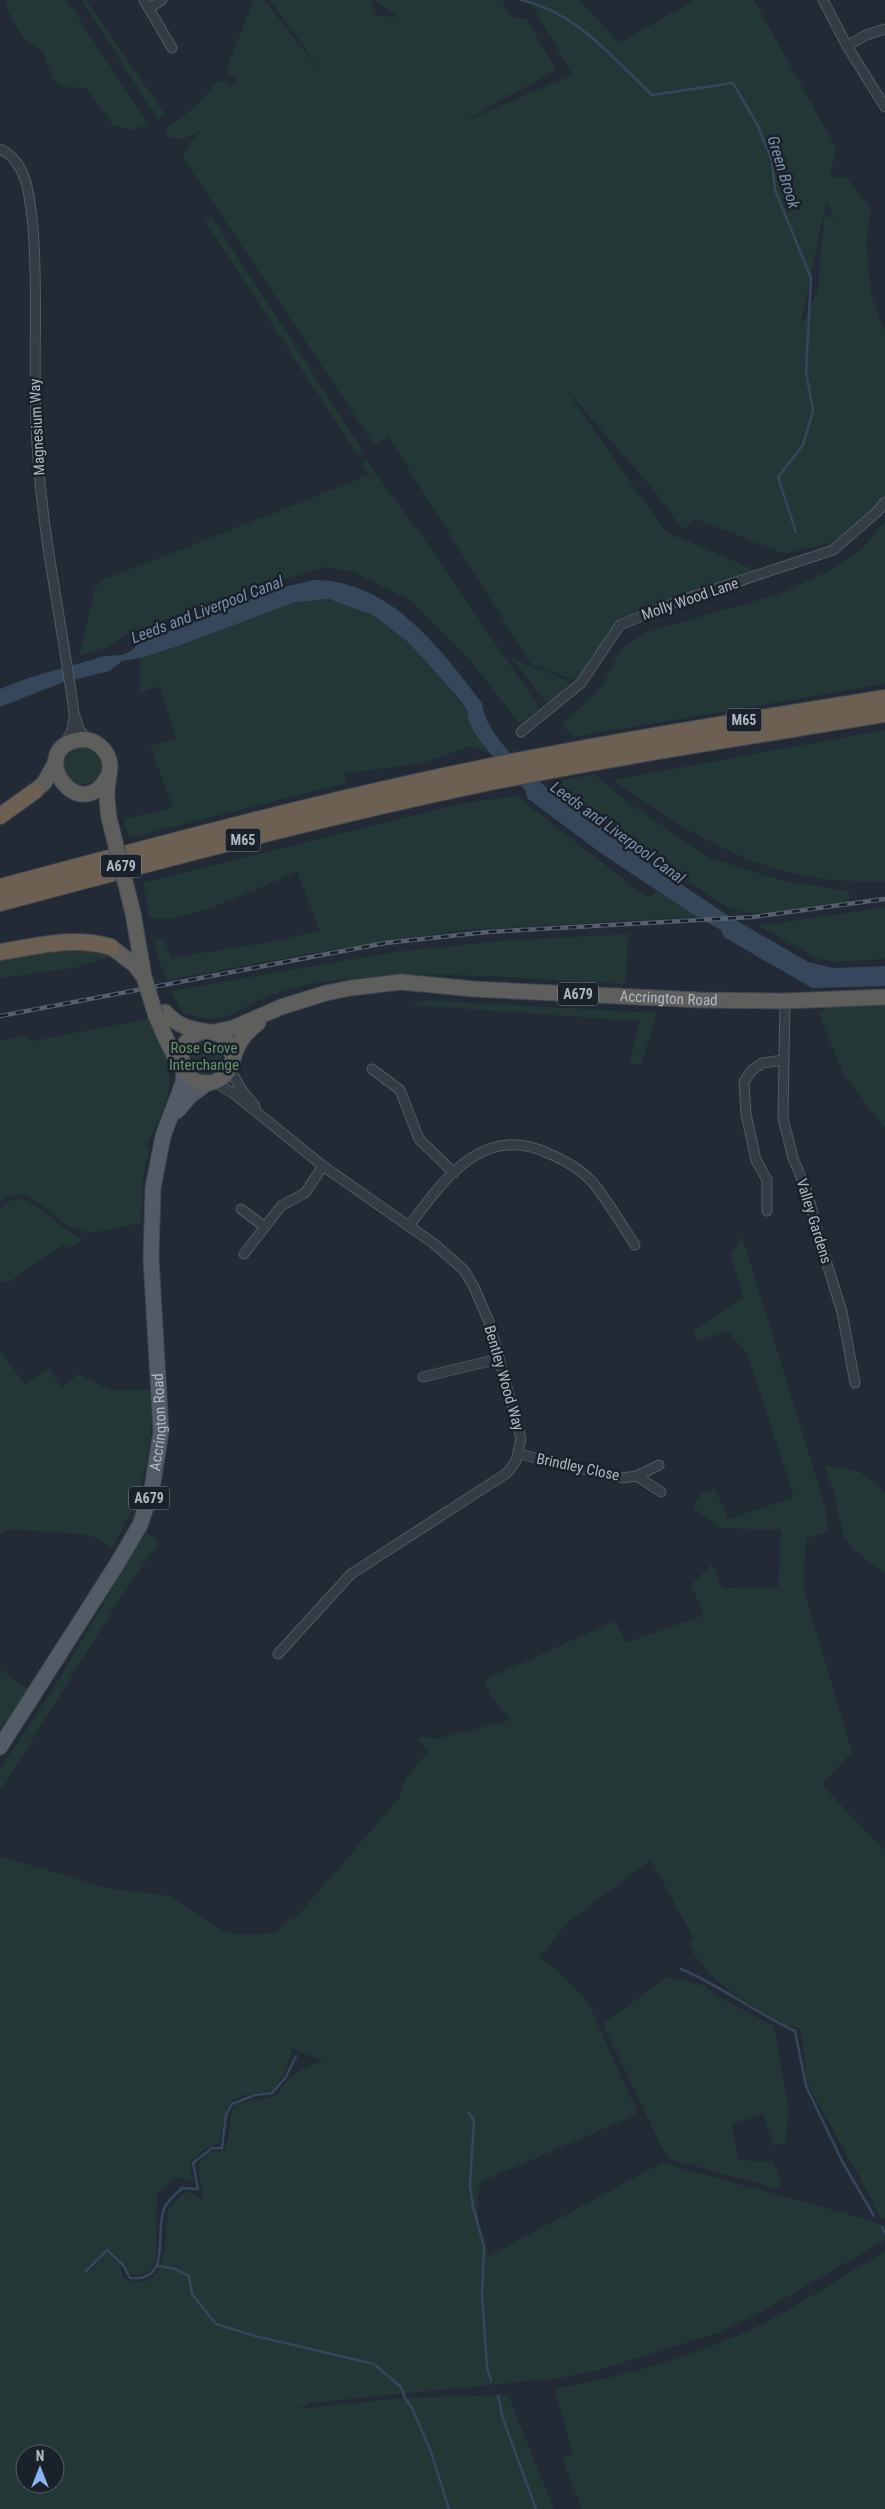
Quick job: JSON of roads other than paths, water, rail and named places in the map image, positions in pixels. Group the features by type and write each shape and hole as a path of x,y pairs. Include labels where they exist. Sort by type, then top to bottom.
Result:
{"highway":[{"name":"M65","path":"0,903 279,831 487,783 607,752 885,698"},
{"name":"M65","path":"0,887 305,808 475,770 885,714"},
{"path":"0,816 35,792 44,783 59,755 75,740 88,740"},
{"name":"A679","path":"88,740 98,744 107,754 109,760 106,793 109,818 148,980 161,1014 171,1049 183,1068 198,1082 210,1083 221,1079 232,1064"},
{"path":"59,755 59,780 65,787 82,794 99,805 109,818"},
{"path":"82,794 98,788 109,774"},
{"path":"0,952 70,941 84,941 111,948 135,965 148,980"},
{"name":"Accrington Road","path":"209,1032 233,1028 276,1010 326,993 401,982 645,998 785,1001 885,997"},
{"name":"Accrington Road","path":"232,1064 237,1046 245,1033 276,1010"},
{"path":"161,1014 178,1023 209,1032 228,1042 232,1064"},
{"name":"A679","path":"183,1068 181,1051 184,1043 196,1033 209,1032"}],"main road":[{"name":"Accrington Road","path":"0,1747 140,1525 152,1489 161,1431 152,1258 152,1208 158,1153 183,1083 183,1068"},
{"name":"Accrington Road","path":"171,1118 190,1096 210,1083"}],"street":[{"path":"162,0 147,4 172,48"},
{"path":"823,0 847,46 885,106"},
{"path":"847,46 866,35 885,29"},
{"name":"Magnesium Way","path":"0,149 11,156 23,172 31,205 36,262 36,443 49,564 74,713 79,728 88,740"},
{"name":"Molly Wood Lane","path":"523,730 581,683 620,625 676,602 833,550 878,511 885,502"},
{"name":"Magnesium Way","path":"59,755 72,730 74,713"},
{"name":"Valley Gardens","path":"785,1001 783,1118 792,1158 808,1194 818,1235 842,1312 855,1382"},
{"path":"767,1211 767,1180 756,1160 746,1114 744,1082 751,1071 762,1063 783,1060"},
{"name":"Bentley Wood Way","path":"232,1064 241,1088 264,1118"},
{"path":"372,1069 400,1090 419,1139 454,1173"},
{"name":"Bentley Wood Way","path":"210,1083 233,1093 323,1166 410,1226 452,1257 464,1270 474,1286 489,1322 522,1438 519,1454 507,1473 351,1574 278,1654"},
{"path":"410,1226 438,1187 465,1162 485,1150 511,1144 531,1145 568,1162 593,1183 635,1244"},
{"path":"244,1254 281,1206 305,1193 323,1166"},
{"path":"241,1209 265,1227"},
{"path":"423,1377 498,1359"},
{"name":"Brindley Close","path":"519,1454 622,1478 637,1476 659,1465"},
{"name":"Brindley Close","path":"637,1476 661,1492"}],"water":[{"path":"314,580 341,583 366,591 389,604 411,621 449,661 482,703 485,716 492,729 512,755 557,797 561,797 655,867 729,916 808,962 834,968 885,966 885,986 812,988 724,937 721,930 697,917 602,854 527,798 525,790 488,751 474,732 468,719 467,710 457,696 408,642 373,615 329,599 295,602 178,646 141,658 122,661 110,671 61,683 0,707 0,689 28,678 105,656 122,655 130,652 140,642 284,587"}],"waterway":[{"name":"Green Brook","path":"521,0 541,6 576,25 607,51 652,95 733,83 758,126 772,161 775,190 811,278 806,372 813,411 803,445 778,477 796,532"},
{"path":"681,1969 710,1983 795,2031 806,2086 842,2161 874,2216"},
{"path":"85,2272 107,2250 123,2265 130,2278 143,2277 152,2272 157,2265 161,2219 165,2206 182,2188 198,2189 193,2163 212,2148 222,2148 226,2115 232,2104 255,2095 272,2093 286,2077 296,2056"},
{"path":"468,2112 474,2120 470,2185 473,2207 484,2246 482,2295 487,2366 491,2381"},
{"path":"882,2227 885,2234"},
{"path":"158,2266 175,2269 189,2276 192,2294 216,2324 255,2336 374,2364 401,2387 405,2398 412,2408 431,2452 449,2509"},
{"path":"498,2396 503,2419 536,2509"}],"railway":[{"path":"0,1016 385,943 487,932 753,917 885,899"}],"water label":[{"name":"Leeds and Liverpool Canal","path":"207,609"},
{"name":"Leeds and Liverpool Canal","path":"618,832"}],"park label":[{"name":"Rose Grove Interchange","path":"204,1056"}]}
